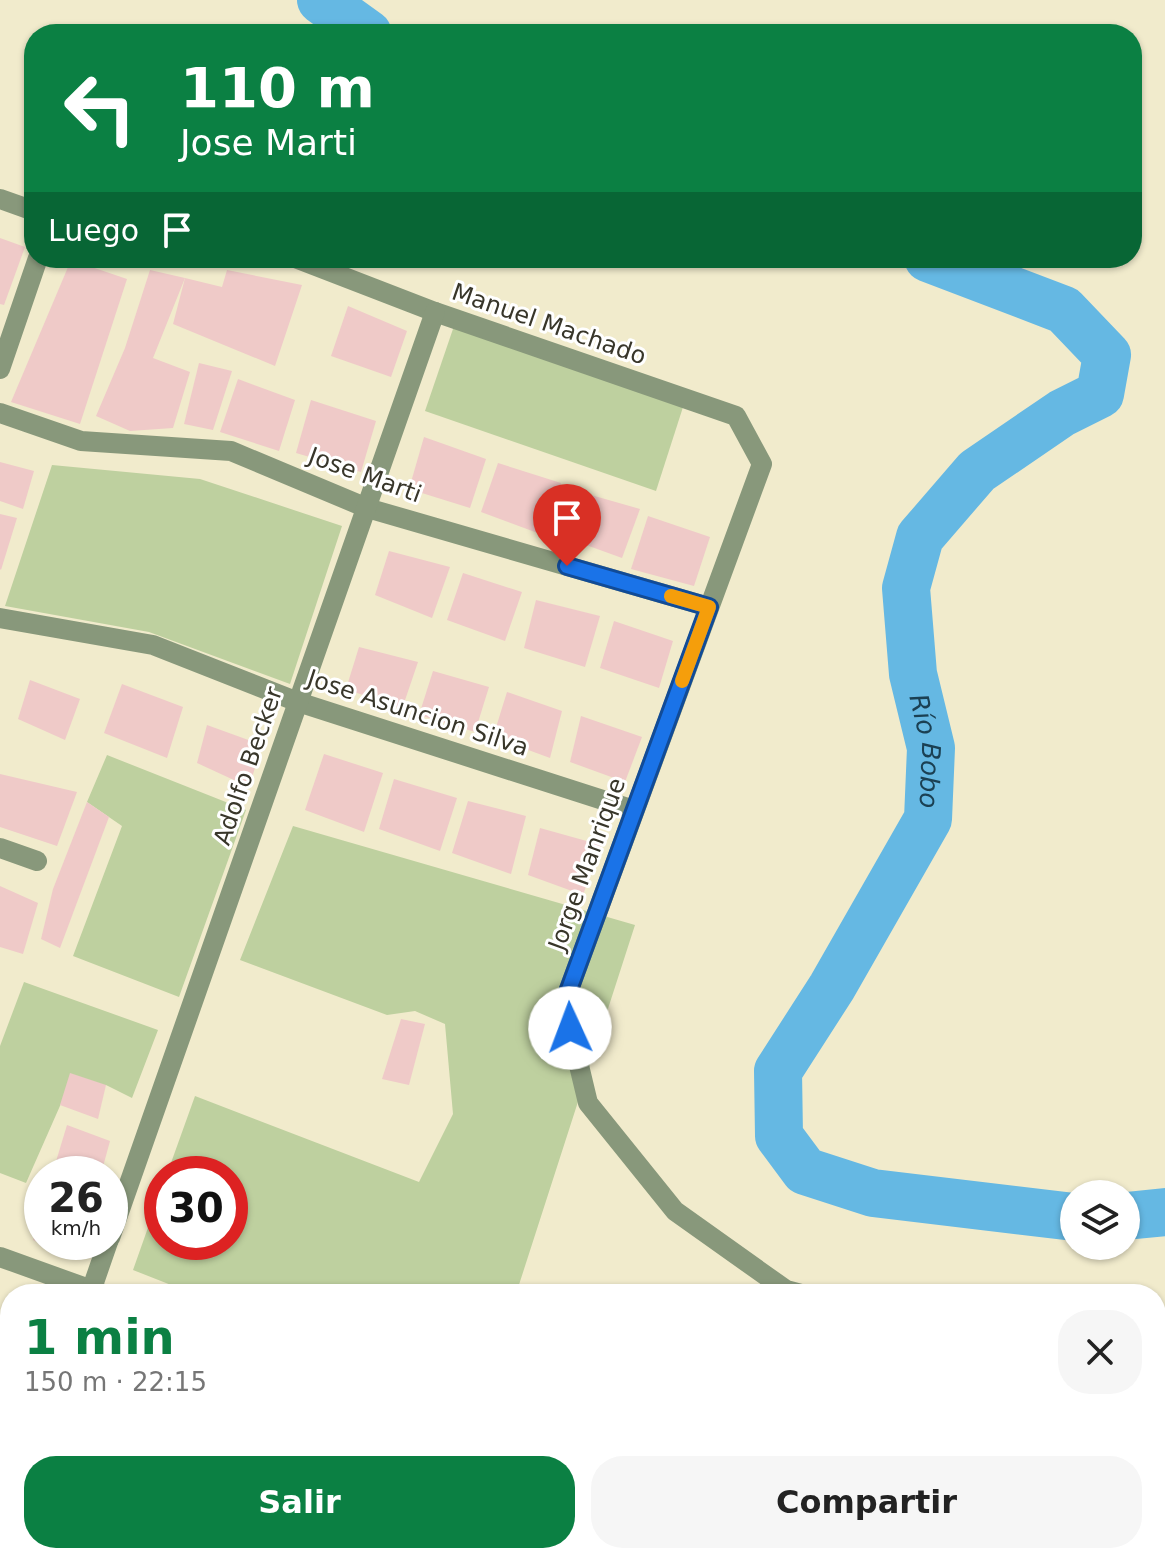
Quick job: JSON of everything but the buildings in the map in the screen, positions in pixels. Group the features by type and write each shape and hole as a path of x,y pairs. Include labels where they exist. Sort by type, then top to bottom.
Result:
{"street":[{"path":"0,199 24,207"},
{"path":"0,369 35,268"},
{"name":"Manuel Machado","path":"321,268 435,312 736,416 762,464"},
{"name":"Adolfo Becker","path":"128,1186 435,312"},
{"name":"Jose Marti","path":"0,413 81,441 231,451 367,508 709,607"},
{"name":"Jorge Manrique","path":"762,464 564,1003 588,1103 675,1211 778,1284"},
{"name":"Jose Asuncion Silva","path":"0,618 153,645 298,702 634,810"},
{"path":"0,848 37,861"},
{"path":"0,1257 71,1284"},
{"name":"Adolfo Becker","path":"97,1284 104,1260"}],"green space":[{"path":"454,326 684,404 656,491 425,411"},
{"path":"52,465 200,479 342,526 290,684 149,632 5,606"},
{"path":"107,755 246,810 179,997 73,956 122,826 87,802"},
{"path":"293,826 635,925 519,1284 169,1284 133,1270 144,1239 144,1260 248,1260 248,1156 173,1156 195,1096 419,1182 453,1114 445,1024 415,1011 387,1015 240,960"},
{"path":"24,982 158,1030 132,1098 106,1085 67,1090 38,1156 24,1156 24,1182 0,1173 0,1046"}],"waterway":[{"name":"Río Bobo","path":"321,0 354,24"},
{"name":"Río Bobo","path":"954,268 1064,310 1107,355 1100,394 1062,413 977,471 920,537 906,588 913,674 931,748 928,819 832,987 778,1071 779,1136 805,1171 873,1193 1060,1215"},
{"name":"Río Bobo","path":"1140,1215 1165,1212"}],"slow traffic":[{"path":"671,596 709,607 682,681"}],"route":[{"path":"567,566 709,607 564,1003 570,1028"}]}
